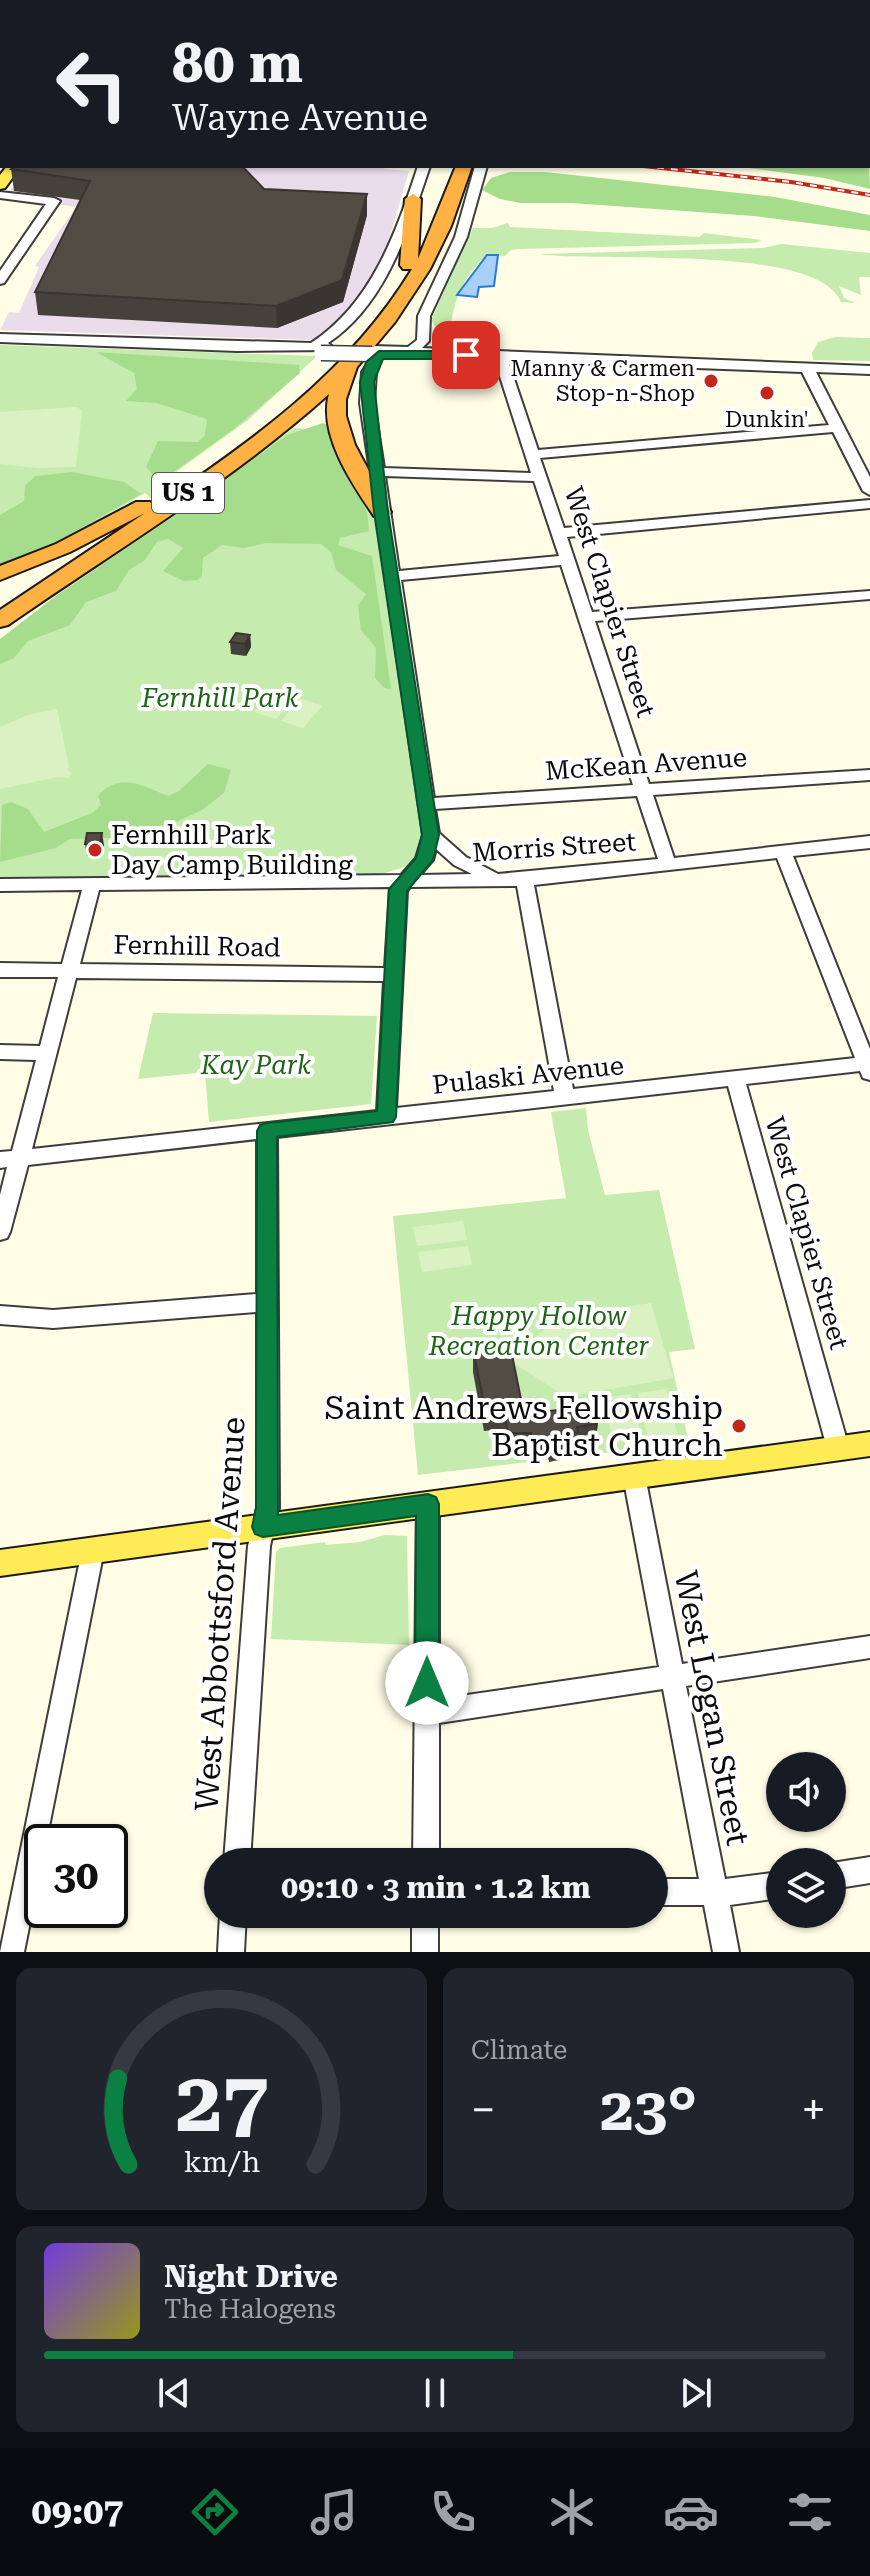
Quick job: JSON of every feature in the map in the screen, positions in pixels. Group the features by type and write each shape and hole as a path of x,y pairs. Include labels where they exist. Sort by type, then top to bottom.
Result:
{"highway":[{"name":"US 1","path":"3,615 153,501 225,452 300,392 353,339 409,265 429,227 451,168"},
{"name":"US 1","path":"3,615 245,454 370,354 382,326 413,284 445,221 463,168"},
{"path":"409,265 413,199"},
{"path":"370,354 341,385 336,412 353,460 381,512"},
{"path":"353,460 377,472"},
{"path":"0,574 63,548 153,501"}],"main road":[{"path":"0,185 13,168"},
{"path":"0,1563 870,1444"}],"street":[{"path":"321,349 389,262 423,168"},
{"path":"411,353 423,341 424,316 461,237 480,168"},
{"path":"0,195 54,201 0,280"},
{"path":"424,329 437,342 466,355"},
{"path":"0,338 870,370"},
{"path":"370,354 366,391 381,512 431,835 427,856 398,889 386,1117"},
{"name":"West Clapier Street","path":"500,357 668,865"},
{"path":"807,368 870,491"},
{"path":"532,455 836,428"},
{"path":"377,472 539,477"},
{"path":"558,533 870,504"},
{"path":"391,576 567,560"},
{"path":"586,617 870,595"},
{"name":"McKean Avenue","path":"425,804 870,775"},
{"path":"431,835 460,861 503,880"},
{"name":"Morris Street","path":"0,885 524,880 870,842"},
{"path":"783,852 869,1067"},
{"path":"524,880 565,1097"},
{"path":"0,1232 10,1159 48,1053 92,884"},
{"name":"Fernhill Road","path":"0,970 394,975"},
{"path":"0,1052 48,1053"},
{"name":"Pulaski Avenue","path":"10,1159 735,1078 869,1067"},
{"name":"West Clapier Street","path":"735,1078 838,1448"},
{"name":"West Abbottsford Avenue","path":"238,1848 259,1546 268,1508 267,1131"},
{"path":"0,1315 67,1319 269,1302"},
{"name":"West Logan Street","path":"634,1476 726,1952"},
{"path":"426,1848 428,1504"},
{"path":"11,1952 93,1550"},
{"path":"427,1713 870,1647"},
{"path":"846,1874 870,1870"},
{"path":"668,1892 714,1893 766,1887"},
{"path":"231,1952 232,1928"},
{"path":"425,1928 425,1952"}],"shaded area":[{"path":"26,168 384,168 409,171 386,250 370,279 326,335 315,340 0,330 9,312 19,313 39,267 35,266 76,207 56,204 58,199 8,193"}],"green space":[{"path":"748,168 870,168 870,189 824,178"},
{"path":"510,172 545,172 775,197 870,215 870,231 754,216 572,203 520,203 500,199 482,190 491,178"},
{"path":"508,223 510,227 699,237 704,233 762,240 755,243 520,249 511,250 505,256 487,255 461,289 450,330 440,335 431,320 473,228 492,228"},
{"path":"782,244 870,253 870,277 859,277 861,295 839,286 844,298 855,303 841,302 824,283 792,271 750,263 539,254 762,248"},
{"path":"835,337 870,338 870,361 813,360 812,353 818,342"},
{"name":"Fernhill Park","path":"0,345 317,356 248,420 155,487 183,509 294,428 335,431 375,522 421,835 421,852 408,866 382,874 0,878 0,643 109,559 171,516 145,493 80,531 0,563"},
{"path":"96,352 299,365 300,373 235,428 168,476 157,479 146,467 158,441 198,442 205,435 207,419 157,403 126,401 137,389 134,373"},
{"path":"76,407 82,410 76,467 38,468 0,464 0,412"},
{"path":"323,423 330,426 367,513 369,531 340,538 338,545 372,556 391,689 384,688 375,678 376,648 361,630 358,606 366,594 336,570 331,552 321,544 266,543 244,548 222,545 203,558 202,575 198,580 184,581 163,571 183,548 168,539 157,542 145,560 129,570 116,591 86,602 70,625 28,641 14,658 0,664 0,639 57,595 195,502 287,435"},
{"path":"72,472 124,482 141,494 51,545 0,566 0,515 24,501 25,486 35,476"},
{"path":"274,689 296,697 276,719 254,712"},
{"path":"300,698 322,706 303,728 281,721"},
{"path":"57,709 67,769 72,774 68,778 58,777 0,789 0,727 28,715"},
{"path":"208,764 231,770 224,793 202,810 144,837 70,839 56,848 0,862 2,805 11,802 28,809 44,832 92,813 101,805 98,796 115,784 132,783 168,796 179,791"},
{"name":"Kay Park","path":"153,1013 377,1016 371,1104 209,1122 205,1072 138,1079"},
{"name":"Happy Hollow Recreation Center","path":"586,1108 588,1130 605,1195 659,1190 695,1349 669,1352 689,1443 418,1475 393,1216 566,1198 551,1112"},
{"path":"463,1221 467,1240 417,1246 413,1227"},
{"path":"468,1246 472,1265 422,1272 418,1252"},
{"path":"651,1303 673,1378 566,1397 511,1364 509,1358 518,1354 558,1317"},
{"path":"666,1389 677,1434 648,1438 638,1393"},
{"path":"631,1394 642,1439 614,1443 603,1398"},
{"path":"385,1535 407,1536 409,1645 271,1639 276,1552 280,1548 325,1542 326,1545 360,1542"}],"water":[{"path":"487,255 498,255 494,286 479,287 477,297 457,295"}],"building":[{"path":"244,168 264,189 367,194 342,280 276,306 35,292 90,181 11,169"},
{"path":"236,633 250,635 245,644 230,642"},
{"path":"87,833 102,833 100,844 85,844"},
{"path":"510,1345 524,1414 592,1406 598,1420 596,1424 577,1427 578,1432 560,1434 561,1439 551,1440 550,1436 532,1438 531,1433 508,1433 503,1407 485,1409 473,1349"}],"railway":[{"path":"662,168 791,182 870,195"}],"place":[{"name":"Manny & Carmen Stop-n-Shop","path":"711,381"},
{"name":"Dunkin'","path":"767,393"},
{"name":"Fernhill Park Day Camp Building","path":"95,850"},
{"name":"Saint Andrews Fellowship Baptist Church","path":"739,1426"}],"route":[{"path":"427,1683 428,1504 263,1527 268,1508 267,1131 386,1117 398,889 427,856 431,835 381,512 366,391 372,362 379,355 466,355"}]}
